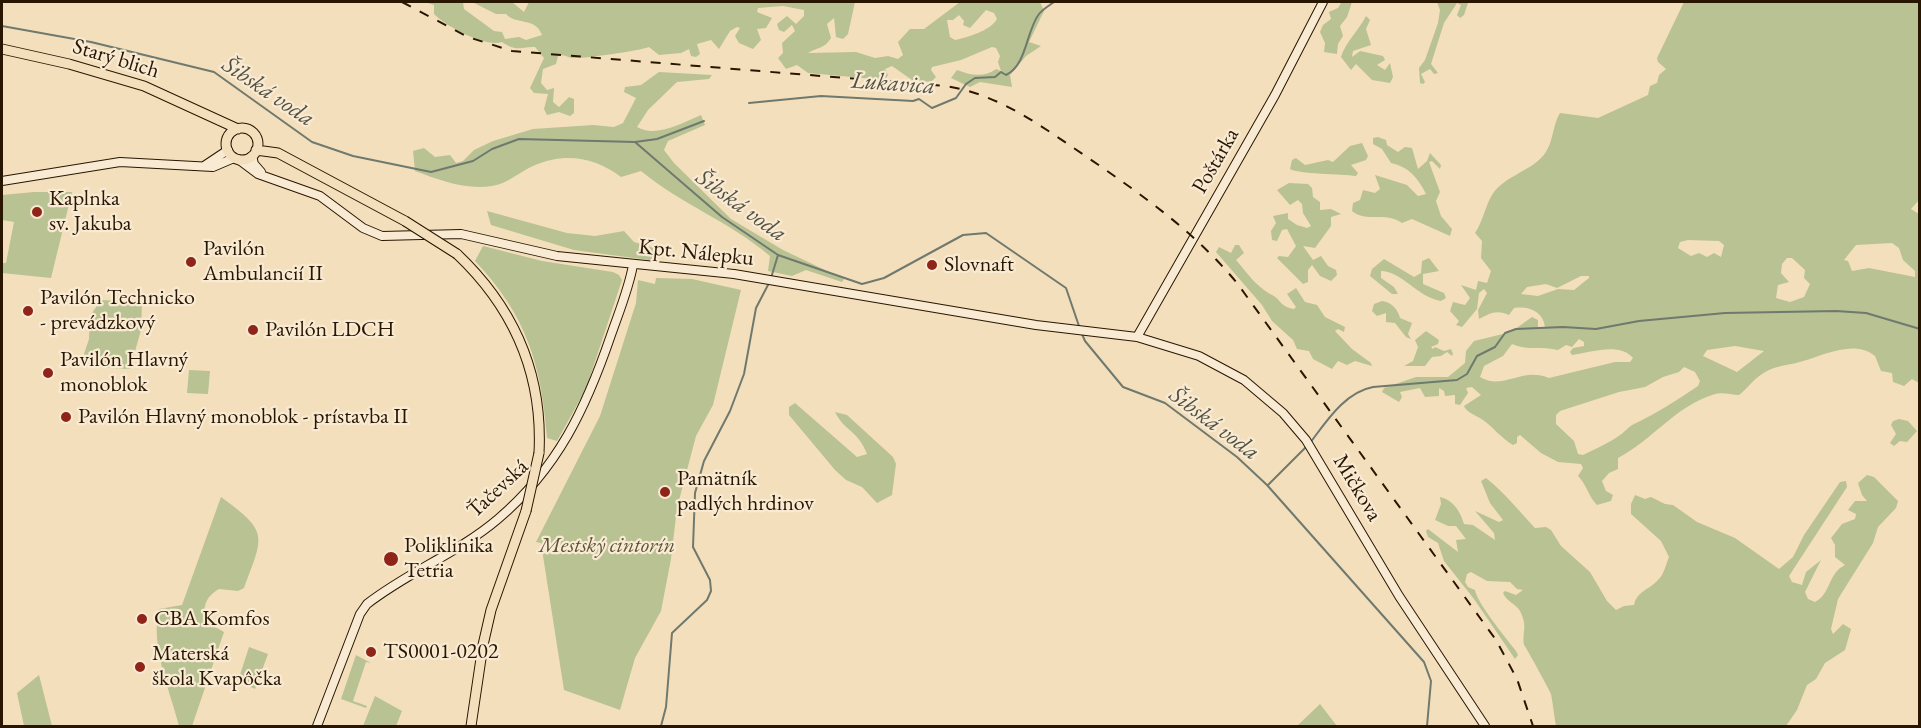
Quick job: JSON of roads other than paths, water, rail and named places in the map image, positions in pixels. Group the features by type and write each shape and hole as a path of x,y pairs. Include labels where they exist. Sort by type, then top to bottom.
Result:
{"main road":[{"name":"Poštárka","path":"1137,337 1275,95 1323,2"},
{"name":"Starý blich","path":"2,49 112,75 184,102 238,129"},
{"name":"Starý blich","path":"214,119 227,138"},
{"path":"233,156 227,138 238,129 247,129 256,139 278,153 405,221 458,254 489,287 502,305 528,358 539,411 539,453 526,511 491,610 483,645 471,726"},
{"path":"256,139 254,153 258,170 267,177"},
{"path":"2,181 120,162 202,166 233,156 278,153"},
{"name":"Kpt. Nálepku","path":"233,156 258,174 321,196 363,228 382,236 405,237 447,233 476,237 557,256 759,278 1072,330 1137,337"},
{"name":"Ťačevská","path":"318,726 360,614 367,604 497,520 534,485 573,430 591,393 633,265"},
{"name":"Mičkova","path":"1137,337 1194,354 1244,380 1283,413 1308,442 1400,596 1485,726"}],"waterway":[{"name":"Lukavica","path":"749,103 821,96 913,101 919,99 932,108 956,98 966,84 975,78 995,77 1001,72 1006,75 1013,70 1022,56 1035,21 1041,12 1054,2"},
{"name":"Šibská voda","path":"2,26 91,42 214,72 312,142 353,156 431,172 473,161 492,149 519,139 635,142 722,217 778,255 862,284 884,278 963,235 986,233 1066,288 1080,329"},
{"name":"Lukavica","path":"635,142 657,139 704,121"},
{"path":"771,278 778,255"},
{"path":"661,726 666,707 672,633 707,600 711,591 710,580 693,547 695,493 704,461 730,411 744,374 756,308 769,283"},
{"path":"1310,443 1337,409 1363,390 1373,387 1457,380 1467,374 1477,356 1495,347 1505,333 1516,329 1563,327 1596,329 1639,321 1725,313 1836,311 1866,313 1920,329"},
{"name":"Šibská voda","path":"1082,334 1085,341 1123,387 1165,403 1237,457 1267,485 1424,662 1431,681 1427,726"},
{"path":"1268,485 1306,447"}],"railway":[{"path":"402,2 468,37 512,51 945,86 984,96 1037,123 1107,171 1185,230 1237,283 1496,640 1517,679 1533,726"}],"place":[{"name":"Kaplnka sv. Jakuba","path":"37,212"},
{"name":"Pavilón Ambulancií II","path":"191,262"},
{"name":"Slovnaft","path":"932,265"},
{"name":"Pavilón Technicko - prevádzkový","path":"28,311"},
{"name":"Pavilón LDCH","path":"253,330"},
{"name":"Pavilón Hlavný monoblok","path":"48,373"},
{"name":"Pavilón Hlavný monoblok - prístavba II","path":"66,417"},
{"name":"Pamätník padlých hrdinov","path":"665,492"},
{"name":"Poliklinika Tetria","path":"391,559"},
{"name":"CBA Komfos","path":"142,619"},
{"name":"TS0001-0202","path":"371,652"},
{"name":"Materská škola Kvapôčka","path":"140,667"}],"park label":[{"name":"Mestský cintorín","path":"607,546"}]}
